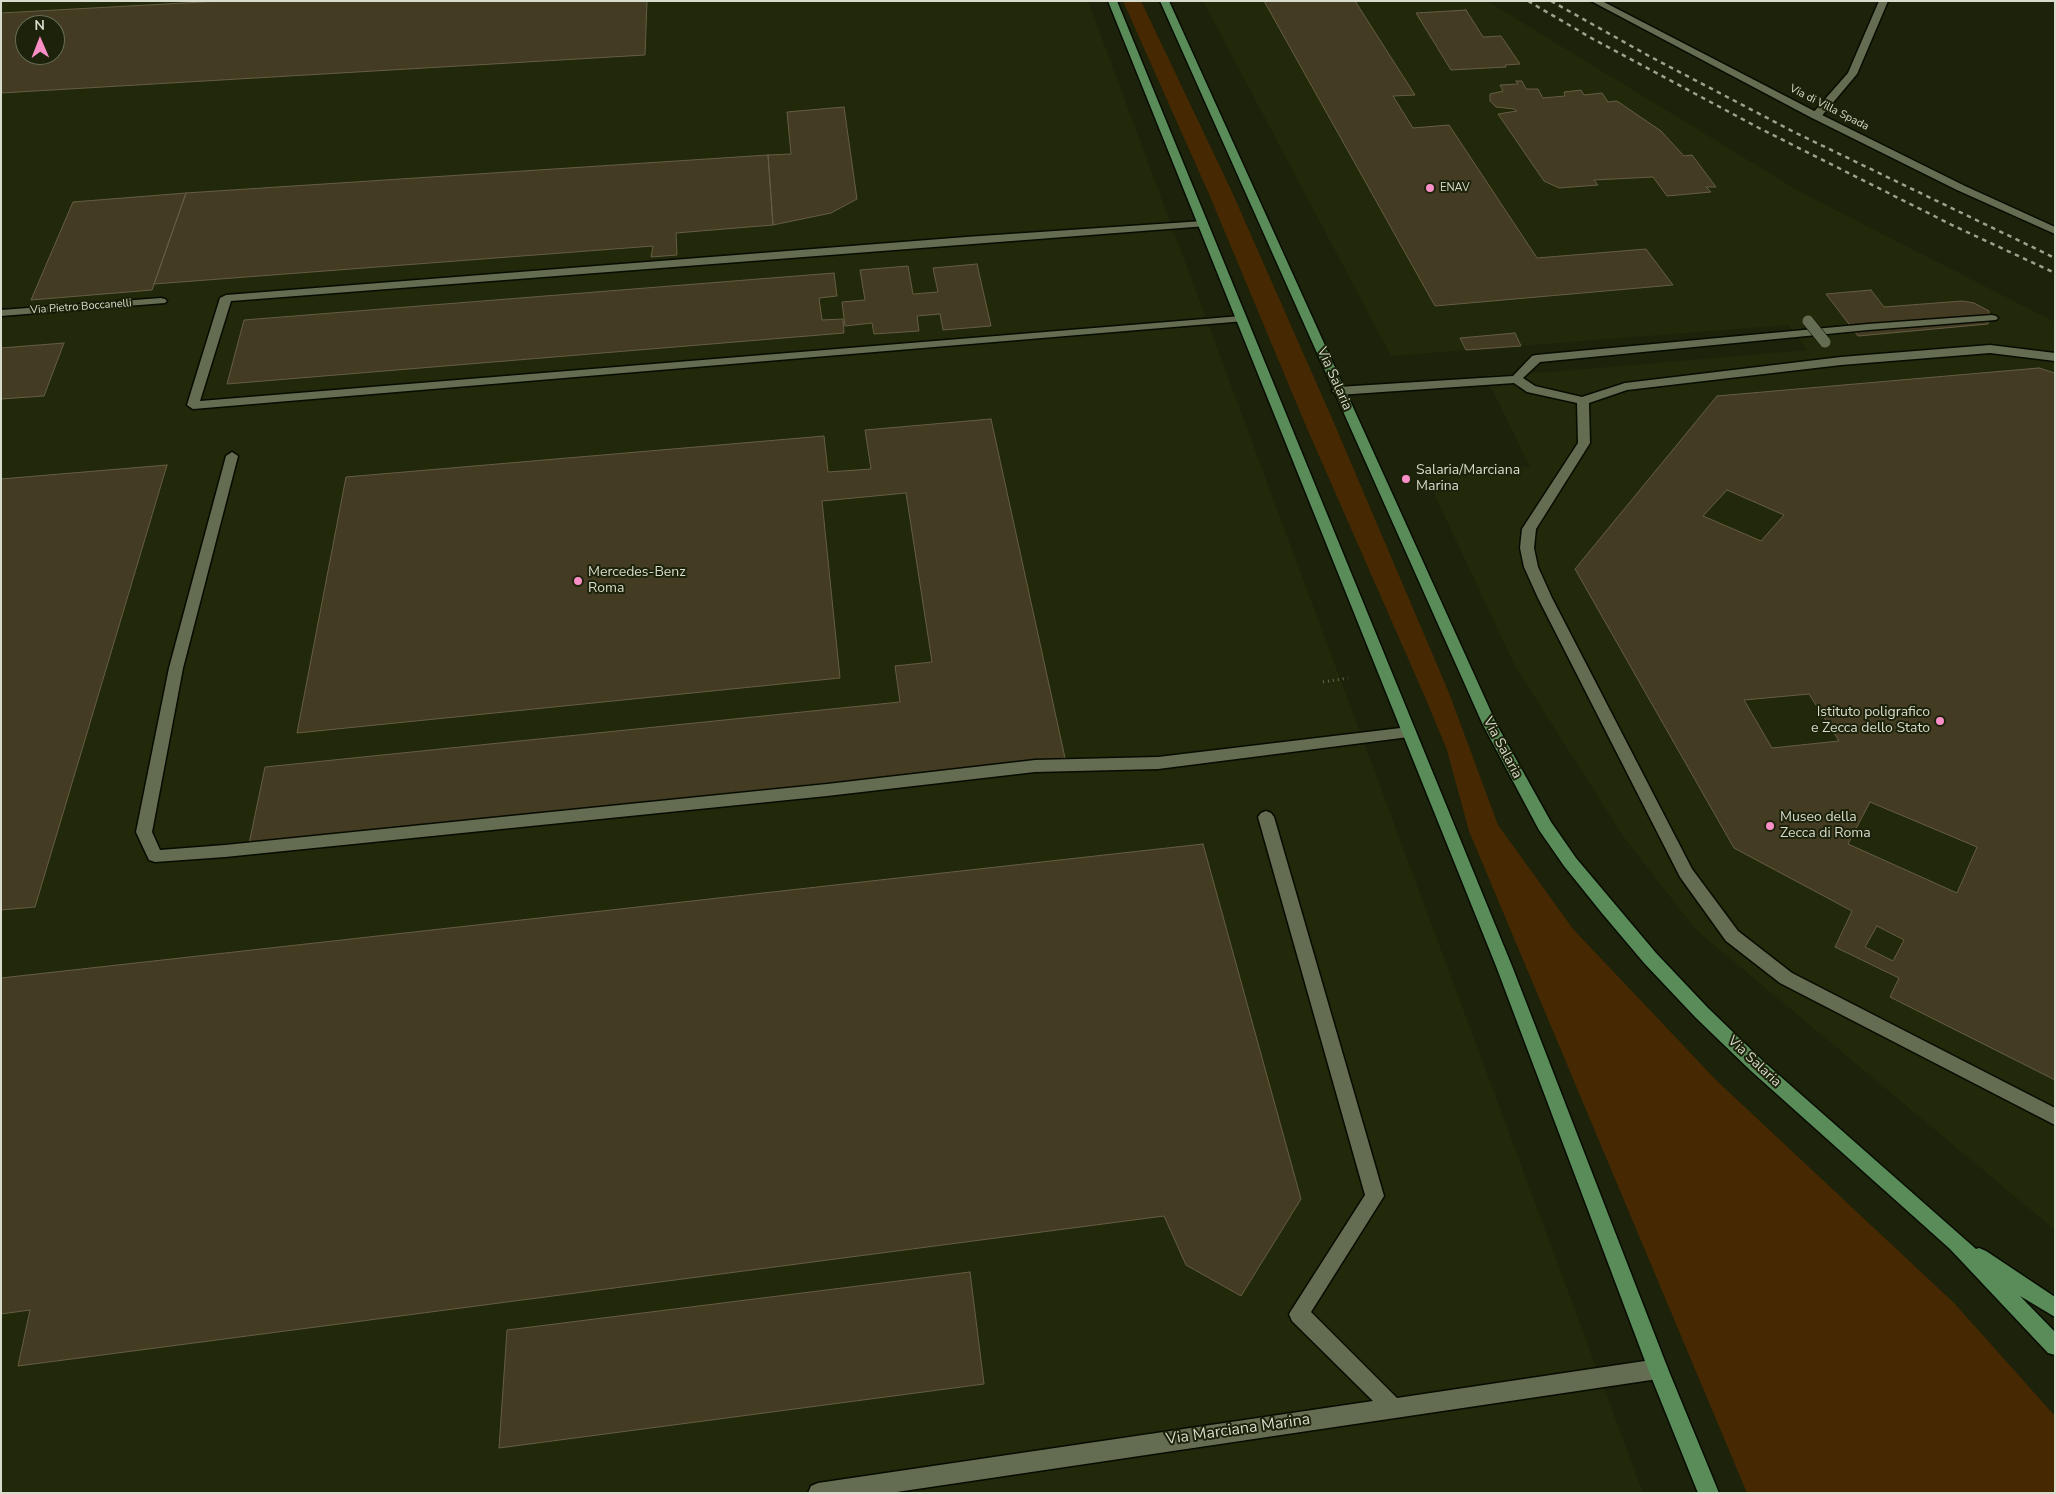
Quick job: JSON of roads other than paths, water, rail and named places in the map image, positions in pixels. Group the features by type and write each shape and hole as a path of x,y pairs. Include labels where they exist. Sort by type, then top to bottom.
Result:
{"main road":[{"path":"1112,1 1504,966 1658,1369 1709,1493"},
{"name":"Via Salaria","path":"1164,1 1490,725 1545,826 1570,862 1650,958 1702,1013 1756,1066 1957,1243 2055,1346"},
{"path":"1957,1243 2055,1308"}],"street":[{"name":"Via di Villa Spada","path":"1594,1 1816,116 1961,188 2055,231"},
{"path":"1816,116 1852,74 1884,1"},
{"path":"1203,224 966,240 226,298 193,405 1241,319"},
{"name":"Via Pietro Boccanelli","path":"1,313 161,301"},
{"path":"1516,379 1536,359 1860,328 1992,318"},
{"path":"1808,321 1840,361"},
{"path":"1338,391 1516,379 1531,389 1584,401 1625,387 1840,361 1990,349 2055,357"},
{"path":"1584,401 1584,442 1529,529 1527,548 1531,567 1545,598 1686,873 1732,936 1786,978 2055,1117"},
{"path":"232,456 176,668 144,832 155,856 225,851 827,790 1035,766 1158,763 1408,732"},
{"path":"1266,817 1375,1196 1299,1314 1392,1407"},
{"name":"Via Marciana Marina","path":"818,1493 1658,1369"}],"railway":[{"path":"1528,1 1593,39 1759,128 1954,226 2055,273"},
{"path":"1551,1 1649,56 1794,132 2055,258"}],"place":[{"name":"ENAV","path":"1430,188"},
{"name":"Salaria/Marciana Marina","path":"1406,479"},
{"name":"Mercedes-Benz Roma","path":"578,581"},
{"name":"Istituto poligrafico e Zecca dello Stato","path":"1940,721"},
{"name":"Museo della Zecca di Roma","path":"1770,826"}]}
